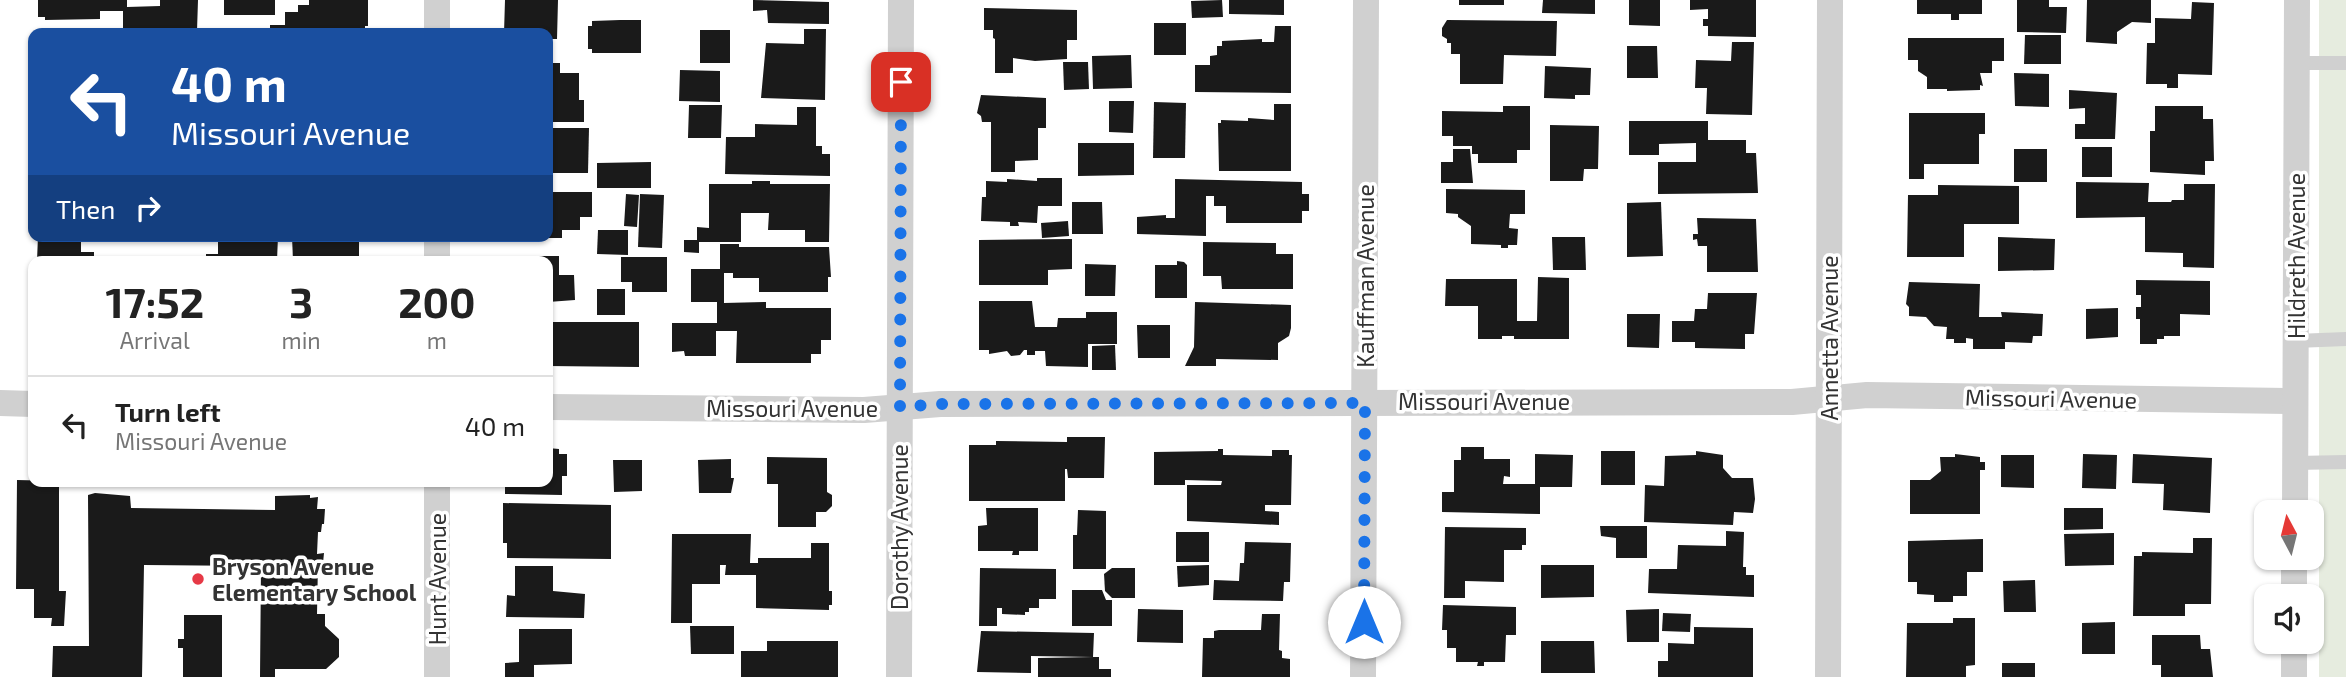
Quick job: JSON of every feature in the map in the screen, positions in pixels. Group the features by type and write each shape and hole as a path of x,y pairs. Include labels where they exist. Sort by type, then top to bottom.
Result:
{"street":[{"path":"437,0 437,28"},
{"name":"Dorothy Avenue","path":"899,677 901,0"},
{"name":"Kauffman Avenue","path":"1363,677 1366,0"},
{"name":"Annetta Avenue","path":"1828,677 1830,0"},
{"name":"Hildreth Avenue","path":"2295,500 2297,0"},
{"name":"Missouri Avenue","path":"553,407 864,410 940,404 1365,403 1402,400 1791,401 1867,395 2295,401"},
{"path":"0,403 28,404"},
{"name":"Hunt Avenue","path":"437,487 437,677"},
{"path":"2294,654 2294,677"}],"lane":[{"path":"2297,63 2346,63"},
{"path":"2295,341 2346,339"},
{"path":"2295,463 2346,462"}],"shaded area":[{"path":"2319,0 2346,0 2346,677 2319,677 2319,654 2324,654 2324,584 2319,584 2319,570 2324,570 2324,500 2319,500"}],"building":[{"path":"38,0 127,0 127,7 160,6 160,0 198,0 197,28 123,28 123,11 100,11 100,19 45,20 45,17 38,17"},
{"path":"224,0 275,0 275,15 224,15"},
{"path":"309,0 368,0 368,26 270,28 270,25 285,25 285,12 298,12 298,5 309,5"},
{"path":"505,0 558,0 557,39 553,39 553,28 504,28"},
{"path":"753,0 829,2 829,24 768,23 767,10 753,11"},
{"path":"1222,0 1223,17 1192,18 1191,1"},
{"path":"1229,0 1284,0 1284,15 1229,14"},
{"path":"1459,0 1504,0 1504,5 1459,5"},
{"path":"1543,0 1595,0 1595,14 1542,13"},
{"path":"1629,0 1660,0 1660,26 1629,25"},
{"path":"1690,0 1756,0 1756,37 1708,36 1708,26 1703,26 1703,19 1708,19 1708,9 1690,10"},
{"path":"1917,0 1982,0 1982,14 1959,14 1959,20 1951,20 1951,14 1917,14"},
{"path":"2017,0 2049,0 2049,7 2067,7 2066,33 2017,32"},
{"path":"2087,0 2151,0 2151,23 2132,22 2117,32 2117,44 2086,42"},
{"path":"2192,2 2214,3 2212,75 2178,74 2178,88 2167,88 2167,84 2146,84 2147,43 2155,43 2155,18 2191,19"},
{"path":"984,8 1077,10 1077,40 1067,40 1067,59 1035,61 1013,58 1013,73 995,73 995,39 993,30 984,30"},
{"path":"641,20 641,53 592,53 592,49 588,49 588,26 592,26 592,21"},
{"path":"1447,20 1557,21 1556,56 1504,55 1503,84 1460,84 1460,54 1451,54 1451,43 1447,43 1447,39 1442,36 1442,28"},
{"path":"1154,23 1186,23 1186,55 1154,55"},
{"path":"1275,26 1291,26 1291,93 1195,92 1195,65 1210,65 1210,56 1217,55 1217,46 1222,46 1222,41 1262,39 1262,42 1274,42"},
{"path":"804,29 826,29 825,100 761,98 766,43 804,44"},
{"path":"700,30 730,30 730,63 700,63"},
{"path":"2025,35 2061,35 2061,64 2024,64"},
{"path":"1908,38 2004,38 2004,61 1992,61 1992,73 1980,73 1983,86 1980,85 1980,90 1927,89 1927,77 1918,71 1918,60 1908,60"},
{"path":"1732,42 1754,42 1752,115 1706,114 1707,88 1695,88 1696,60 1731,61"},
{"path":"1627,46 1657,46 1658,78 1627,78"},
{"path":"1131,55 1132,88 1093,89 1092,56"},
{"path":"1063,62 1088,62 1089,89 1064,90"},
{"path":"553,63 560,63 560,73 579,73 579,100 584,100 584,122 553,122"},
{"path":"1545,66 1591,68 1590,95 1575,95 1575,99 1544,98"},
{"path":"680,70 720,71 720,102 679,101"},
{"path":"2014,73 2049,74 2049,107 2015,106"},
{"path":"2069,90 2117,93 2115,139 2075,139 2075,124 2085,124 2085,108 2069,109"},
{"path":"981,95 1046,98 1046,128 1038,128 1038,160 1015,161 1015,172 991,172 991,122 982,122 977,113"},
{"path":"1109,101 1134,101 1133,133 1109,132"},
{"path":"1154,102 1186,103 1185,158 1153,158"},
{"path":"1274,104 1291,104 1291,171 1219,171 1218,123 1221,123 1221,120 1248,121 1248,118 1274,120"},
{"path":"689,105 722,105 721,138 688,138"},
{"path":"1503,106 1530,106 1530,150 1517,150 1517,163 1478,163 1478,154 1472,154 1472,146 1453,146 1453,136 1442,136 1442,111 1503,112"},
{"path":"2155,106 2203,106 2203,119 2213,119 2214,161 2205,161 2205,175 2150,172 2150,131 2155,131"},
{"path":"797,107 816,107 816,146 822,146 822,154 830,154 830,176 725,174 726,137 755,137 755,124 797,125"},
{"path":"1909,113 1985,113 1985,134 1979,134 1979,164 1924,164 1924,179 1909,179"},
{"path":"1629,121 1708,121 1708,140 1746,140 1746,153 1756,153 1758,193 1658,194 1658,162 1696,162 1696,143 1659,144 1659,155 1629,155"},
{"path":"1550,125 1599,126 1598,169 1584,169 1583,181 1550,181"},
{"path":"553,128 589,128 588,173 553,173"},
{"path":"1078,143 1134,143 1134,175 1078,176"},
{"path":"2082,147 2112,147 2112,177 2082,177"},
{"path":"1453,149 1470,149 1473,183 1441,183 1441,162 1453,162"},
{"path":"2014,149 2047,149 2047,182 2014,182"},
{"path":"651,162 651,188 597,188 597,163"},
{"path":"1037,178 1062,178 1062,206 1038,206 1037,223 1018,222 1019,226 1010,226 1010,222 981,221 986,181 1037,181"},
{"path":"1175,179 1302,182 1302,194 1309,194 1309,211 1302,211 1302,223 1226,223 1226,206 1214,206 1214,196 1206,196 1206,236 1137,234 1137,217 1166,215 1166,218 1175,218"},
{"path":"752,181 770,181 770,184 830,184 829,242 805,242 805,230 768,230 769,213 741,213 741,242 699,242 699,253 684,252 684,240 697,240 697,227 709,228 709,184 752,184"},
{"path":"2076,182 2149,183 2148,202 2184,200 2184,184 2215,184 2214,268 2183,267 2183,253 2145,252 2145,217 2076,218"},
{"path":"1938,185 2019,186 2019,224 1964,224 1964,257 1907,257 1908,195 1938,195"},
{"path":"1446,189 1525,190 1525,214 1510,214 1509,228 1518,229 1517,245 1501,248 1501,245 1471,244 1471,226 1458,217 1458,214 1446,213"},
{"path":"553,192 592,192 592,217 580,217 580,230 562,230 562,238 553,238"},
{"path":"626,194 639,195 637,227 624,226"},
{"path":"640,194 664,195 662,248 638,247"},
{"path":"1072,202 1102,202 1103,234 1072,234"},
{"path":"1661,202 1663,256 1627,257 1627,203"},
{"path":"1697,218 1756,219 1758,272 1707,272 1707,246 1698,246 1697,239 1693,240 1693,234 1698,234"},
{"path":"1068,221 1069,236 1042,238 1041,223"},
{"path":"598,230 628,230 628,255 597,254"},
{"path":"1552,237 1585,237 1586,270 1553,270"},
{"path":"1998,237 2055,239 2054,270 1998,271"},
{"path":"1072,239 1072,269 1048,270 1048,285 979,285 979,240"},
{"path":"38,242 81,242 81,252 94,252 94,256 37,256"},
{"path":"218,242 278,242 277,256 206,256 218,254"},
{"path":"292,242 359,242 359,256 293,256"},
{"path":"1203,242 1276,243 1276,254 1293,254 1293,289 1222,289 1221,276 1203,276"},
{"path":"720,244 739,244 739,247 829,247 831,277 828,277 828,292 759,292 759,278 733,278 733,273 724,273 724,303 766,302 766,308 831,308 831,340 821,340 821,354 811,354 811,363 736,363 737,331 716,331 716,356 685,356 684,351 672,352 672,323 717,323 717,302 691,302 691,269 720,269"},
{"path":"553,256 559,256 559,275 574,275 575,300 553,302"},
{"path":"621,257 667,257 667,292 632,292 632,282 621,282"},
{"path":"1177,261 1187,265 1187,298 1155,298 1155,265 1177,265"},
{"path":"1085,264 1116,265 1115,296 1085,296"},
{"path":"1538,277 1569,278 1569,339 1514,339 1514,336 1502,336 1502,339 1478,339 1478,306 1445,306 1446,279 1517,279 1517,321 1537,321"},
{"path":"2136,280 2210,281 2210,315 2180,314 2180,336 2164,336 2164,339 2157,339 2157,344 2140,344 2140,319 2136,319 2136,307 2141,307 2141,295 2136,295"},
{"path":"1909,282 1980,284 1979,317 2002,317 2001,312 2043,314 2042,336 2033,336 2032,343 2005,342 2005,349 1973,349 1973,339 1966,338 1966,343 1954,343 1954,339 1946,339 1947,327 1934,326 1926,317 1909,316 1909,307 1906,304"},
{"path":"597,289 625,289 625,315 597,315"},
{"path":"1708,293 1757,293 1754,334 1745,334 1745,349 1695,348 1695,342 1672,342 1672,321 1694,321 1695,309 1707,309"},
{"path":"979,301 1032,301 1035,327 1057,327 1058,318 1086,318 1086,312 1117,312 1117,344 1088,344 1088,367 1046,366 1045,351 1035,351 1035,355 1027,355 1027,350 1020,355 1011,356 1007,351 989,354 989,350 979,350"},
{"path":"1195,302 1291,305 1291,328 1289,336 1278,343 1278,360 1216,359 1216,366 1185,366 1194,347"},
{"path":"2118,308 2118,337 2086,339 2086,309"},
{"path":"1627,314 1660,314 1659,348 1627,347"},
{"path":"553,322 639,322 639,367 553,366"},
{"path":"1137,325 1170,325 1170,358 1138,358"},
{"path":"1115,345 1116,370 1092,370 1092,346"},
{"path":"1067,437 1105,437 1104,478 1068,478 1065,469 1065,501 969,501 969,445 996,445 996,441 1067,442"},
{"path":"1461,447 1484,447 1484,459 1510,459 1510,477 1504,476 1503,484 1535,484 1535,454 1573,455 1572,487 1540,487 1540,514 1442,512 1442,492 1454,492 1454,460 1461,460"},
{"path":"553,448 559,449 559,454 567,454 567,476 562,476 562,495 505,494 505,487 553,487"},
{"path":"1223,449 1223,455 1272,456 1272,450 1289,450 1289,455 1292,455 1291,505 1265,505 1265,511 1279,512 1279,525 1187,521 1187,485 1221,485 1222,481 1185,480 1185,485 1154,485 1154,452"},
{"path":"1601,451 1635,451 1635,485 1601,485"},
{"path":"1696,451 1723,455 1723,468 1732,478 1753,478 1753,513 1734,512 1733,525 1644,522 1645,485 1664,486 1665,456 1696,455"},
{"path":"1955,454 1980,457 1980,462 1985,462 1985,470 1980,470 1980,514 1910,514 1910,480 1930,480 1941,471 1940,457 1955,457"},
{"path":"2083,454 2117,455 2116,489 2082,488"},
{"path":"2133,454 2212,458 2210,513 2163,510 2164,484 2132,483"},
{"path":"2001,455 2034,455 2034,488 2001,487"},
{"path":"767,457 827,458 827,492 832,495 832,506 826,512 816,512 816,527 778,527 778,484 767,484"},
{"path":"731,459 731,478 734,478 731,493 699,493 698,460"},
{"path":"613,460 642,460 642,491 614,492"},
{"path":"17,480 28,480 28,487 59,487 59,591 66,591 64,626 51,626 52,618 34,618 34,589 16,589"},
{"path":"95,493 130,496 131,508 275,510 275,496 318,497 317,509 325,509 324,524 321,532 318,532 317,554 324,553 323,563 318,562 317,614 325,614 325,626 339,639 339,657 326,669 275,669 275,677 260,677 261,566 144,565 142,677 52,677 53,646 89,646 88,495"},
{"path":"503,503 611,505 611,559 507,558 507,543 503,543"},
{"path":"986,508 1038,508 1038,551 1019,551 1019,555 1012,555 1013,551 978,551 978,526 987,525"},
{"path":"2064,508 2103,508 2103,529 2064,530"},
{"path":"1078,510 1106,511 1106,569 1073,569 1073,535 1077,535"},
{"path":"1600,526 1647,526 1647,558 1616,558 1616,538 1601,536"},
{"path":"1445,527 1526,528 1526,545 1522,545 1522,550 1504,550 1504,582 1465,581 1465,598 1444,598"},
{"path":"1726,531 1744,532 1743,567 1746,567 1746,575 1754,575 1754,597 1648,593 1649,569 1677,569 1678,545 1726,546"},
{"path":"1176,532 1209,532 1209,562 1176,562"},
{"path":"2114,533 2114,565 2065,566 2064,534"},
{"path":"672,534 751,534 750,563 758,563 758,558 811,558 811,543 829,543 829,591 832,591 832,605 829,605 829,610 756,608 756,575 725,575 726,565 720,565 720,584 692,584 692,623 671,623"},
{"path":"2193,538 2212,538 2211,604 2185,604 2185,616 2133,616 2134,556 2142,556 2142,552 2193,553"},
{"path":"1983,539 1983,572 1967,572 1967,596 1953,596 1953,602 1934,602 1934,595 1917,594 1917,582 1908,582 1908,541"},
{"path":"1245,542 1291,543 1290,582 1284,582 1283,601 1213,600 1214,580 1239,581 1240,563 1244,563"},
{"path":"1209,565 1209,585 1178,587 1177,566"},
{"path":"1541,565 1594,565 1594,597 1541,598"},
{"path":"515,566 553,566 553,591 585,594 584,618 506,617 507,595 515,596"},
{"path":"980,568 1056,569 1056,599 1039,599 1039,608 1029,608 1025,615 1002,614 1002,608 997,608 997,626 979,626"},
{"path":"1112,568 1135,568 1135,598 1112,598 1105,591 1104,574"},
{"path":"2035,580 2036,612 2004,612 2003,581"},
{"path":"1072,590 1102,590 1106,600 1112,600 1112,626 1072,626"},
{"path":"1443,605 1516,607 1516,635 1506,635 1505,662 1484,662 1484,666 1477,666 1478,662 1456,662 1456,648 1447,648 1447,630 1442,630"},
{"path":"1138,609 1183,610 1183,643 1137,642"},
{"path":"1659,609 1659,642 1627,642 1626,610"},
{"path":"1663,613 1691,614 1690,632 1662,631"},
{"path":"1262,614 1280,614 1279,650 1282,651 1282,658 1290,659 1290,677 1202,677 1203,638 1214,638 1214,631 1219,630 1261,630"},
{"path":"184,615 222,615 222,677 183,677 183,648 178,648 178,639 184,639"},
{"path":"1953,618 1975,618 1975,665 1966,666 1966,677 1906,677 1907,623 1953,623"},
{"path":"2115,622 2115,654 2082,654 2082,623"},
{"path":"690,626 734,626 734,654 691,654"},
{"path":"1694,627 1753,628 1753,677 1658,677 1658,661 1668,661 1668,643 1694,644"},
{"path":"519,629 572,629 572,664 534,665 534,677 505,677 505,663 519,662"},
{"path":"981,631 1094,633 1093,657 1031,656 1031,673 977,672"},
{"path":"2152,635 2200,635 2201,649 2210,649 2213,677 2161,677 2161,665 2152,665"},
{"path":"767,641 838,641 838,677 741,677 741,651 767,651"},
{"path":"1541,641 1594,641 1595,673 1541,673"},
{"path":"1099,657 1099,669 1111,669 1111,677 1038,677 1038,658"},
{"path":"2002,663 2035,663 2035,677 2002,677"}],"place":[{"name":"Bryson Avenue Elementary School","path":"198,579"}],"route":[{"path":"901,82 900,407 940,404 1365,403 1364,622"}]}
